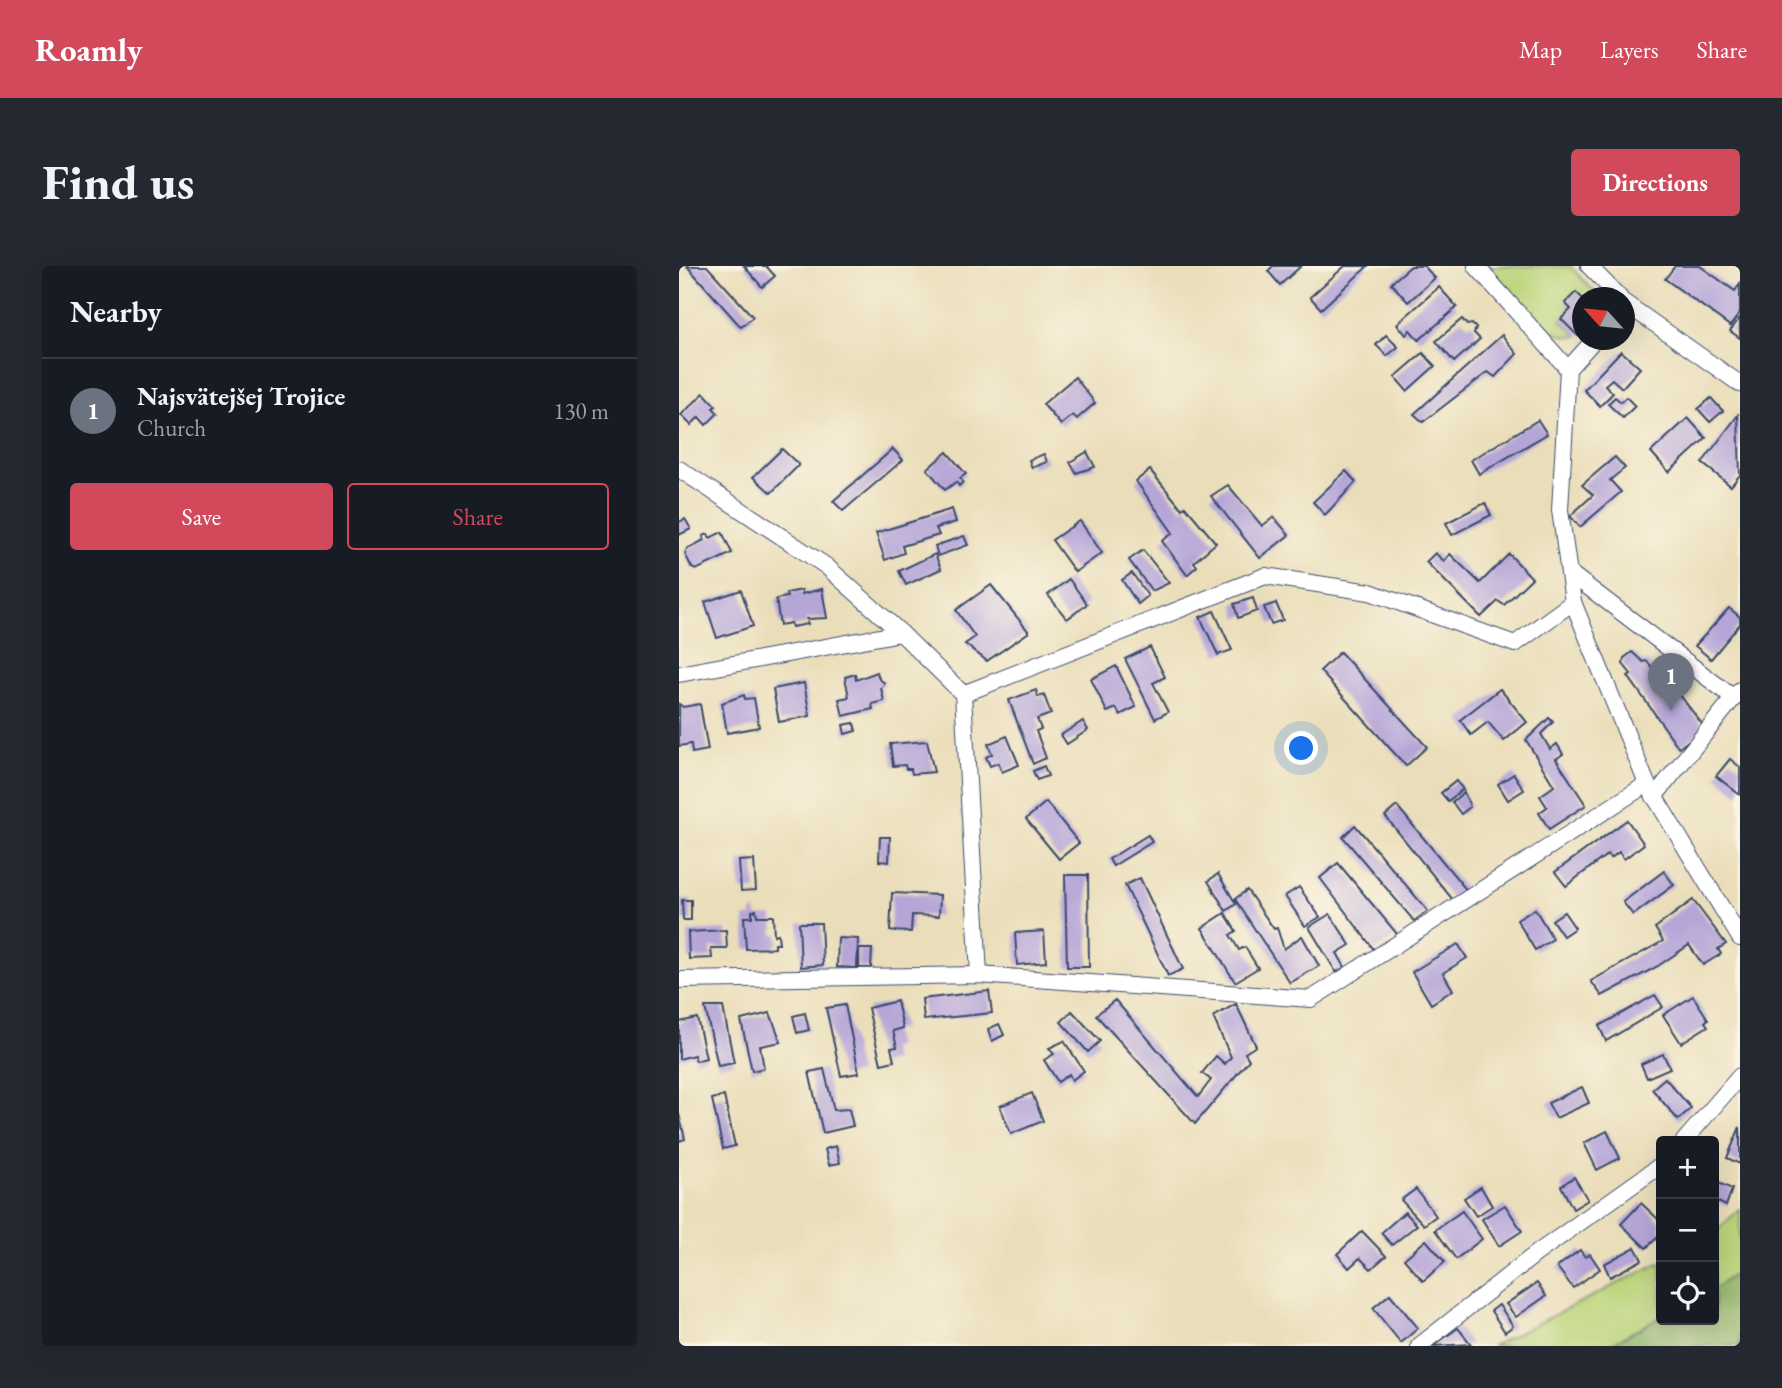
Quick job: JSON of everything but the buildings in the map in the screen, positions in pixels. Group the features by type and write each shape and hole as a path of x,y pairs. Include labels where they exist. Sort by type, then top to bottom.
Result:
{"street":[{"path":"1476,266 1568,369"},
{"path":"1589,266 1609,287"},
{"path":"1635,310 1740,384"},
{"path":"1585,350 1568,369 1560,510 1573,602 1651,790 1740,938"},
{"path":"679,469 826,566 901,633 963,694 979,975"},
{"path":"679,981 979,975 1311,999 1651,790 1737,694 1571,574"},
{"path":"963,694 1265,576 1370,592 1515,644 1573,602"},
{"path":"679,674 901,633"},
{"path":"1688,1136 1740,1076"},
{"path":"1419,1346 1537,1253 1656,1169"}],"green space":[{"path":"1488,266 1570,266 1590,287 1572,287 1572,309 1561,320 1572,330 1572,336 1565,336 1540,323"},
{"path":"1740,1209 1740,1271 1719,1285 1719,1262 1719,1228"},
{"path":"1656,1264 1656,1320 1607,1346 1492,1346"},
{"path":"1740,1271 1740,1346 1607,1346 1656,1320 1656,1325 1719,1325 1719,1285"}],"place":[{"name":"Najsvätejšej Trojice","path":"1671,711"}]}
